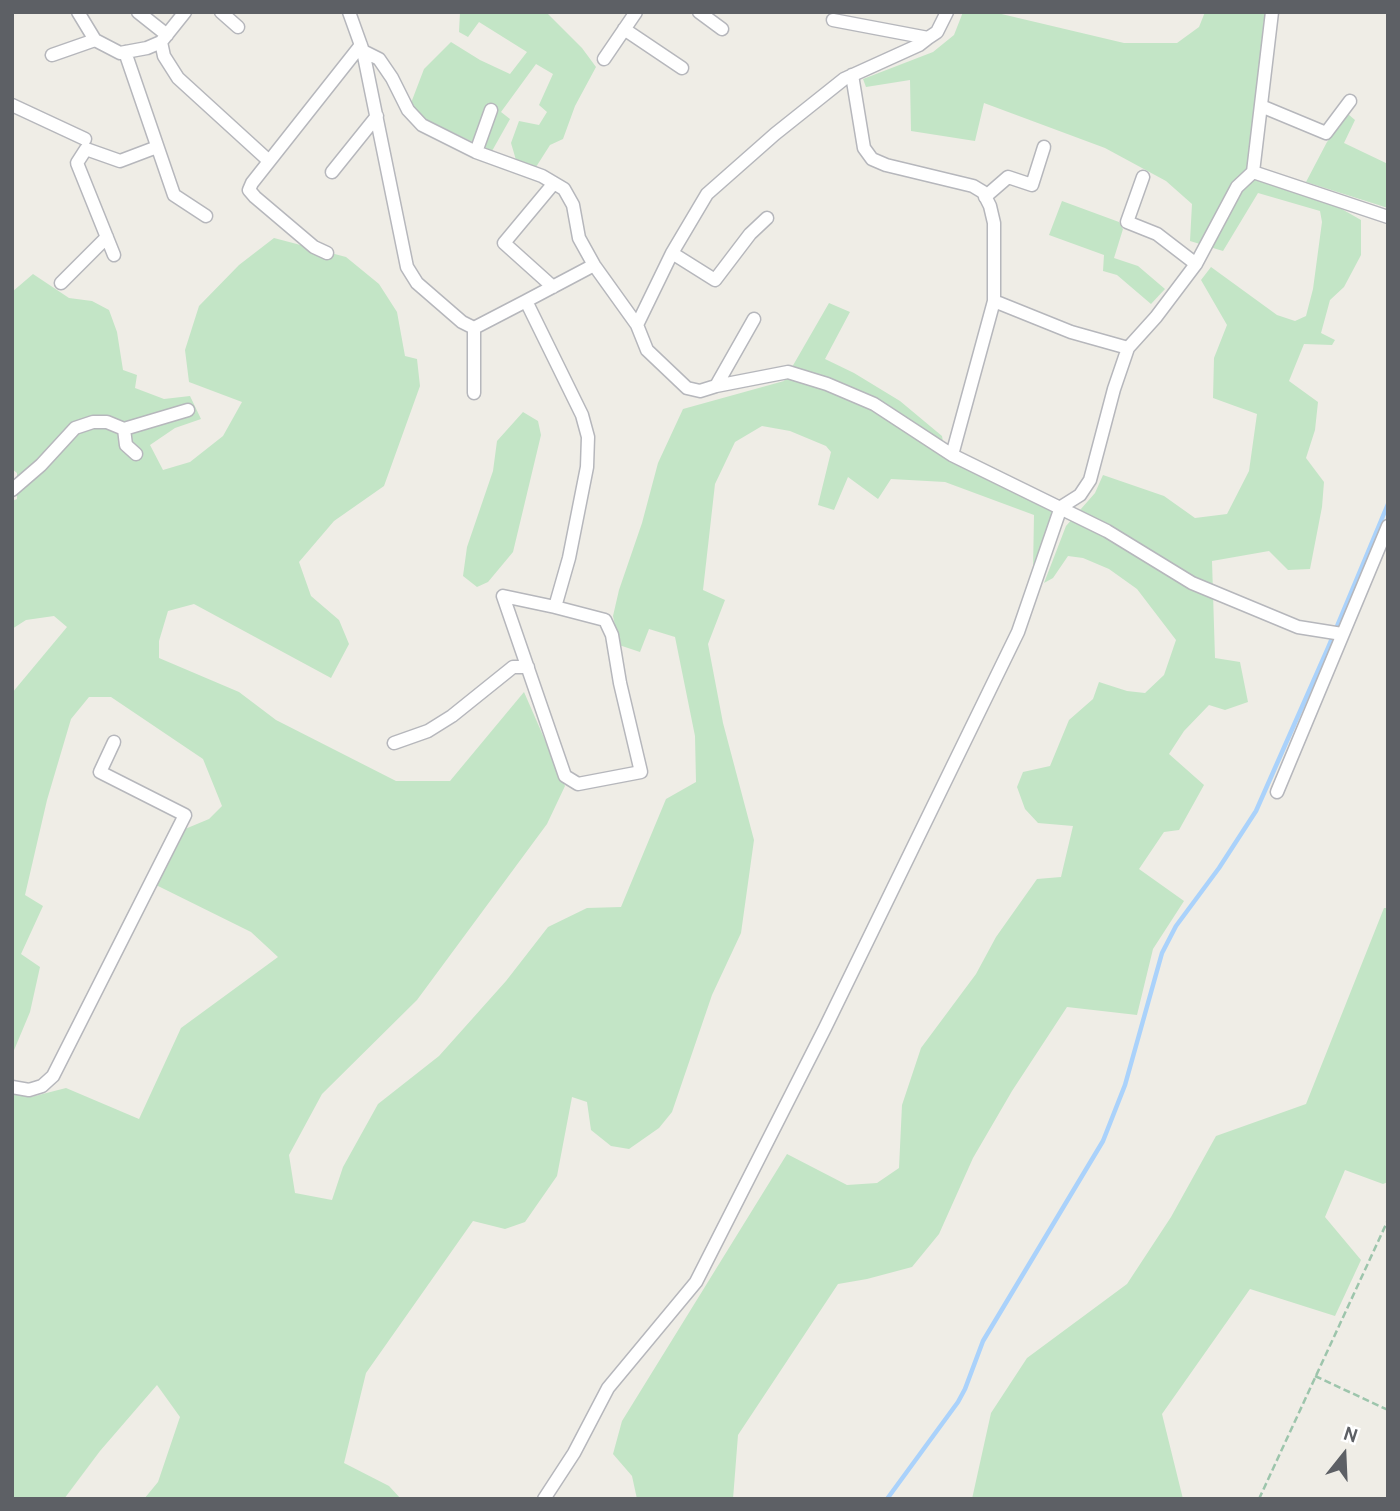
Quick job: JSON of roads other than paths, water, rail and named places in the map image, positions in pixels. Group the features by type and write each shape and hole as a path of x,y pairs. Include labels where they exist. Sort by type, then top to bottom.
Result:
{"street":[{"path":"78,12 95,40 120,52 147,48 164,39 185,12"},
{"path":"138,12 164,39 164,57 178,78 270,161"},
{"path":"221,12 238,27"},
{"path":"349,12 362,48 407,267 417,283 462,322 474,328"},
{"path":"604,59 636,12"},
{"path":"699,12 722,29"},
{"path":"637,325 671,253 707,194 775,134 844,79 919,45 937,32 947,12"},
{"path":"544,1499 574,1453 608,1388 696,1282 718,1241 1018,632 1061,507 1080,495 1090,480 1114,388 1128,348 1156,317 1196,264 1237,187 1253,172 1272,12"},
{"path":"833,20 928,38"},
{"path":"624,29 682,68"},
{"path":"52,55 95,40"},
{"path":"362,48 380,59 408,110 422,125 476,152 542,176 564,189 573,205 579,238 594,265 637,325 647,349 687,388 700,391 788,372 827,384 874,404 952,455 1107,531 1192,583 1298,627 1338,633"},
{"path":"327,253 314,247 249,190 362,48"},
{"path":"125,52 174,195 206,216"},
{"path":"852,75 864,148 872,159 886,165 973,186 983,192 995,223 994,302 952,455"},
{"path":"1261,106 1326,133 1350,101"},
{"path":"12,105 85,139"},
{"path":"476,152 491,110"},
{"path":"332,172 377,116"},
{"path":"114,255 77,163 86,149 120,161 157,147"},
{"path":"985,197 1008,177 1032,185 1044,148"},
{"path":"1253,172 1388,217"},
{"path":"1143,177 1127,222 1157,234 1196,264"},
{"path":"553,287 504,243 554,183"},
{"path":"671,253 715,280 750,234 767,218"},
{"path":"61,283 107,237"},
{"path":"474,328 594,265"},
{"path":"526,302 582,415 588,437 587,467 569,558 555,607"},
{"path":"994,302 1072,332 1128,348"},
{"path":"716,386 754,318"},
{"path":"474,328 474,393"},
{"path":"12,490 41,465 75,428 93,422 107,422 124,429 188,410"},
{"path":"124,429 126,444 136,454"},
{"path":"1277,792 1338,633 1388,526"},
{"path":"503,596 555,607 605,620 612,635 641,772 578,784 565,776 503,596"},
{"path":"394,743 428,731 452,716 513,667 528,667"},
{"path":"12,1087 29,1090 42,1086 53,1076 185,815 100,772 114,742"}],"waterway":[{"path":"887,1499 958,1402 983,1341 1103,1141 1125,1085 1162,953 1176,926 1219,868 1256,811 1388,504"}]}
